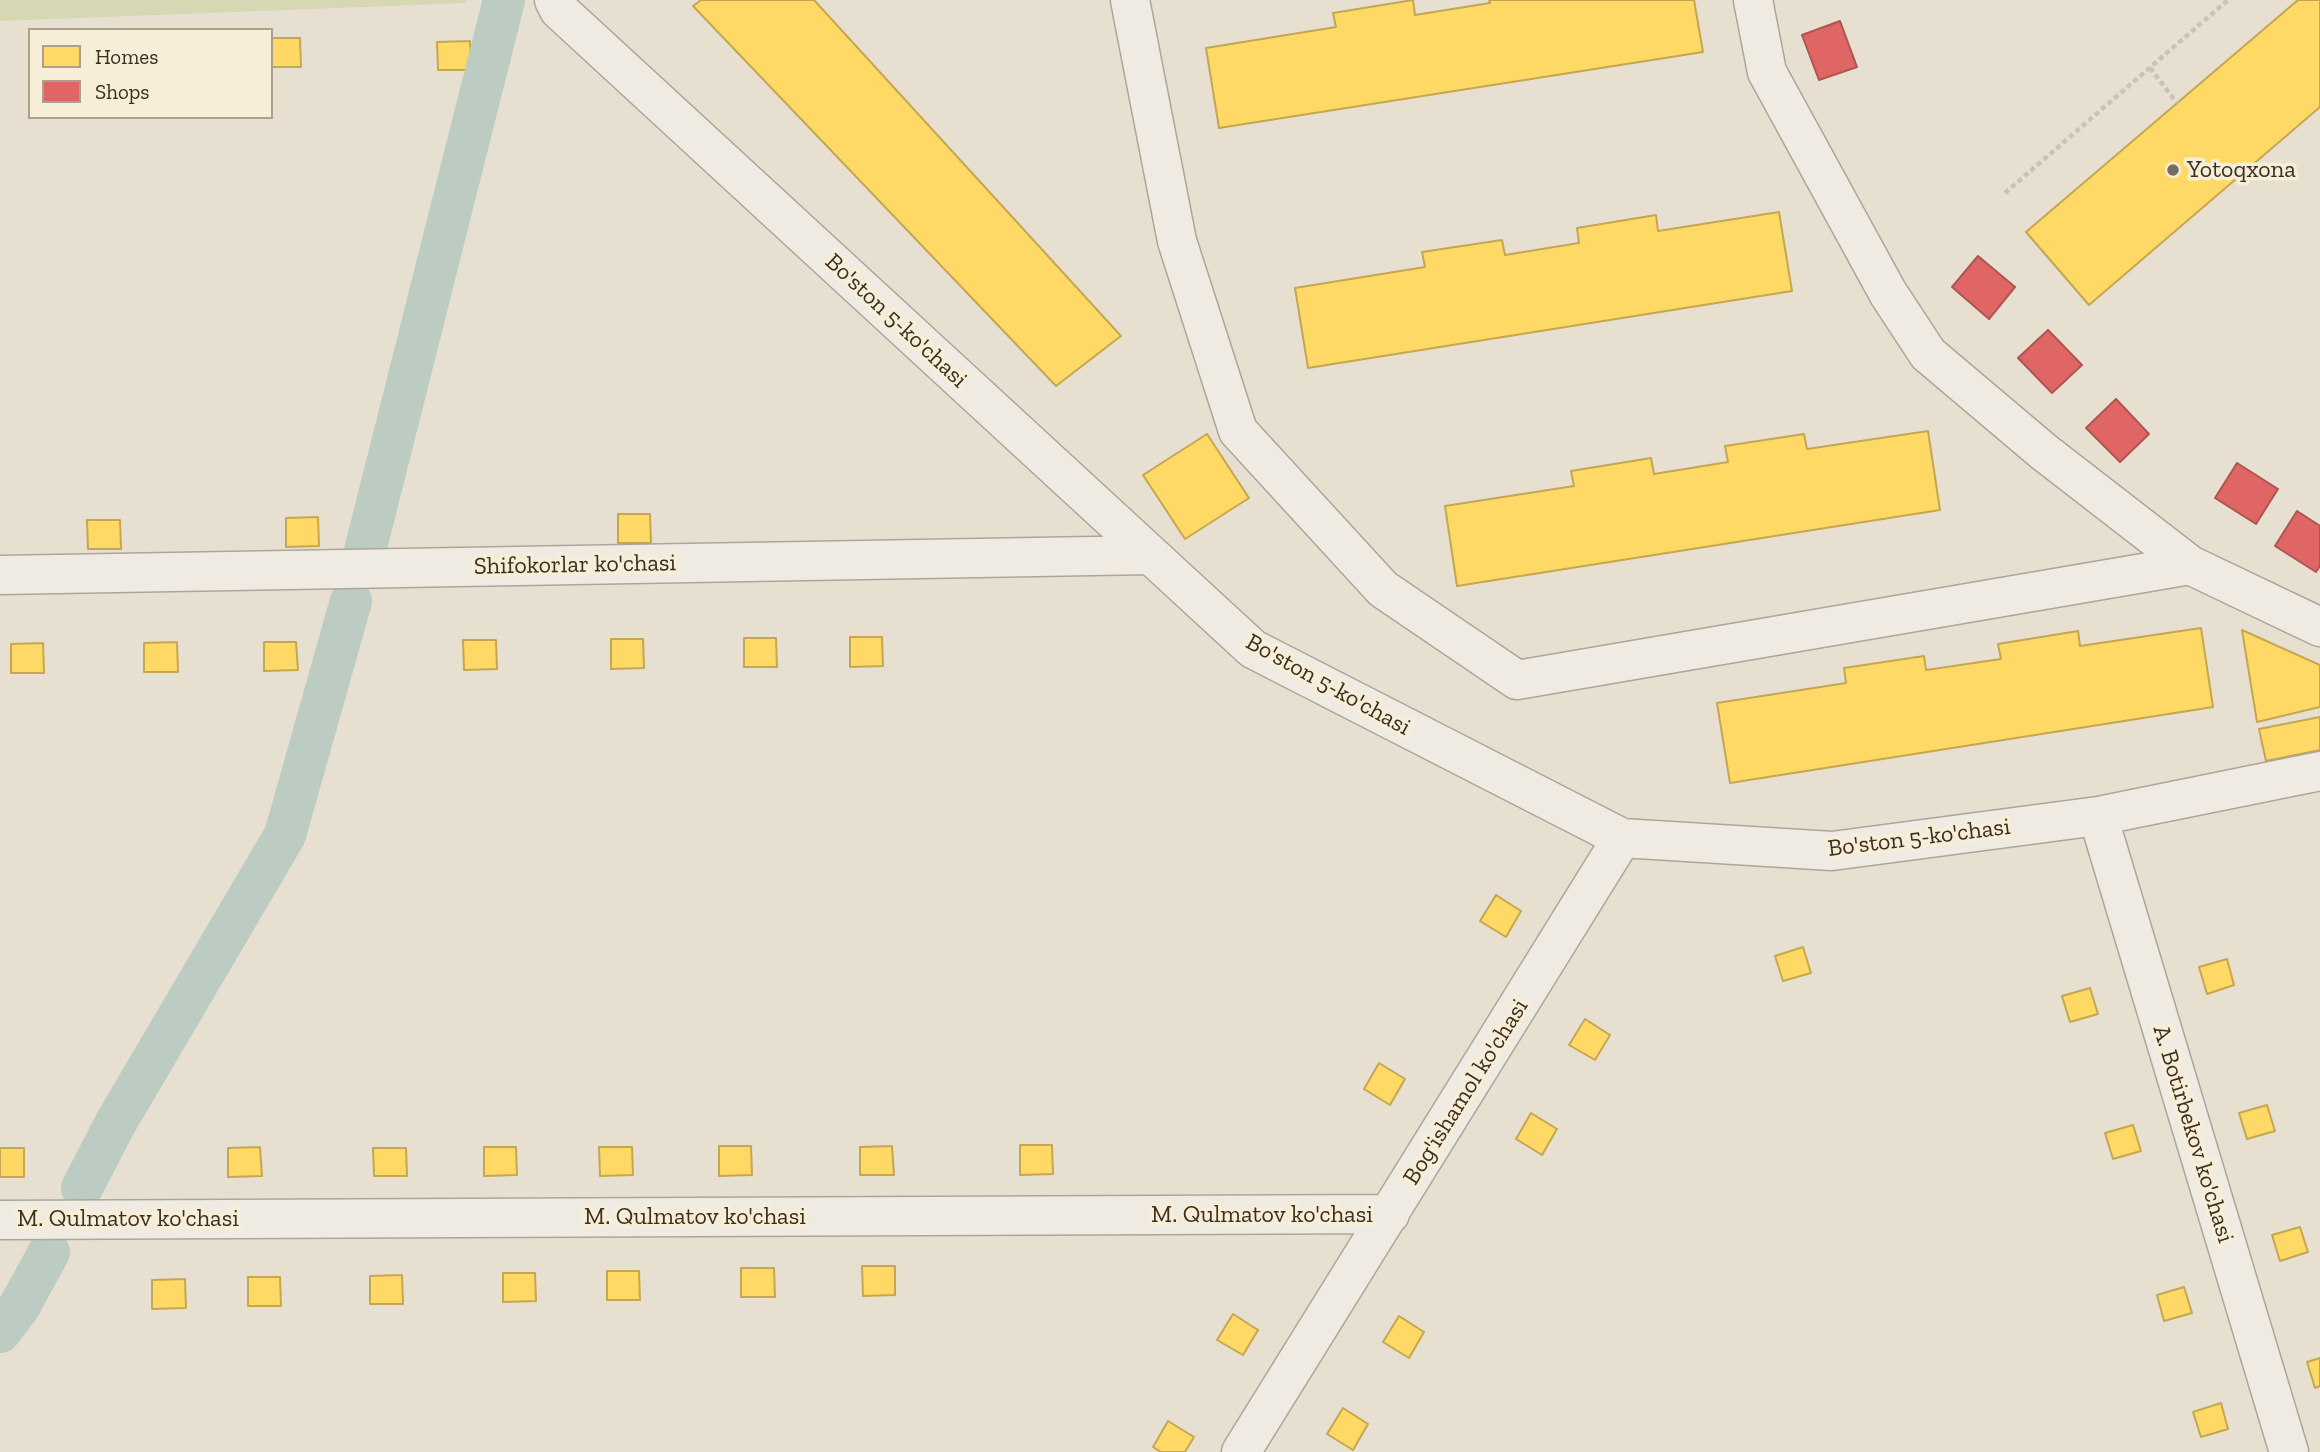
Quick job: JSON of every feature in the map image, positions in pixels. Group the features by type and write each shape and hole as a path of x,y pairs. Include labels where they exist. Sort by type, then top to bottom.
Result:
{"street":[{"name":"Bo'ston 5-ko'chasi","path":"554,0 559,10 1253,649 1622,838 1832,851 2098,816 2320,771"},
{"path":"1130,0 1177,241 1238,431 1382,589 1517,680 2190,565"},
{"path":"1753,0 1768,72 1888,293 1928,354 2044,452 2190,565 2320,627"},
{"name":"Shifokorlar ko'chasi","path":"0,575 1150,555"},
{"name":"A. Botirbekov ko'chasi","path":"2098,816 2288,1452"},
{"name":"Bog'ishamol ko'chasi","path":"1241,1452 1622,838"},
{"name":"M. Qulmatov ko'chasi","path":"0,1220 1390,1214"}],"path":[{"path":"2005,193 2228,0"},
{"path":"2150,68 2177,103"}],"green space":[{"path":"0,0 467,0 466,3 0,21"}],"building: Homes":[{"path":"701,0 814,0 1121,336 1056,386 693,6"},
{"path":"1413,0 1415,15 1490,3 1489,0 1694,0 1703,52 1219,128 1206,48 1336,27 1333,13"},
{"name":"Yotoqxona","path":"2298,0 2320,0 2320,107 2089,305 2026,232"},
{"path":"273,38 300,38 301,67 273,67"},
{"path":"470,41 471,70 438,70 437,42"},
{"path":"1779,212 1792,291 1308,368 1295,288 1425,267 1422,252 1502,240 1505,255 1579,243 1577,228 1656,215 1658,231"},
{"path":"1928,431 1940,510 1457,586 1445,506 1574,486 1571,471 1651,458 1654,474 1728,462 1725,446 1804,434 1807,449"},
{"path":"1207,434 1249,498 1185,539 1143,475"},
{"path":"618,514 650,514 651,543 618,543"},
{"path":"318,517 319,546 286,547 286,518"},
{"path":"87,520 120,520 121,549 88,549"},
{"path":"2201,628 2213,707 1730,783 1717,703 1846,683 1844,668 1924,656 1926,670 2001,659 1998,644 2078,631 2080,646"},
{"path":"2242,630 2320,665 2320,707 2257,722"},
{"path":"850,637 882,637 883,666 850,667"},
{"path":"744,638 776,638 777,667 744,667"},
{"path":"611,639 643,639 644,668 611,669"},
{"path":"463,640 496,640 497,669 464,670"},
{"path":"177,642 178,672 144,672 144,643"},
{"path":"264,642 296,642 298,670 264,671"},
{"path":"43,643 44,673 11,673 11,644"},
{"path":"2320,717 2320,750 2266,761 2259,729"},
{"path":"1496,895 1521,911 1506,937 1480,921"},
{"path":"1803,947 1811,973 1783,981 1775,956"},
{"path":"2227,959 2234,985 2207,994 2199,967"},
{"path":"2090,988 2098,1014 2070,1022 2062,996"},
{"path":"1585,1019 1610,1035 1595,1060 1569,1045"},
{"path":"1379,1063 1405,1079 1390,1105 1364,1089"},
{"path":"2267,1105 2275,1131 2247,1139 2239,1113"},
{"path":"1531,1113 1557,1129 1542,1155 1516,1139"},
{"path":"2133,1125 2141,1151 2113,1159 2105,1133"},
{"path":"1020,1145 1052,1145 1053,1174 1020,1175"},
{"path":"719,1146 751,1146 752,1175 719,1176"},
{"path":"892,1146 894,1175 860,1175 860,1147"},
{"path":"260,1147 262,1176 228,1177 228,1148"},
{"path":"484,1147 516,1147 517,1175 484,1176"},
{"path":"599,1147 632,1147 633,1175 600,1176"},
{"path":"0,1148 24,1148 24,1177 0,1177"},
{"path":"373,1148 406,1148 407,1176 374,1176"},
{"path":"2300,1227 2308,1252 2280,1261 2272,1235"},
{"path":"862,1266 895,1266 895,1295 863,1296"},
{"path":"741,1268 774,1268 775,1297 741,1297"},
{"path":"607,1271 639,1271 640,1300 607,1300"},
{"path":"503,1273 535,1273 536,1301 503,1302"},
{"path":"402,1275 403,1304 370,1304 370,1276"},
{"path":"248,1277 280,1277 281,1306 248,1306"},
{"path":"185,1279 186,1308 152,1309 152,1280"},
{"path":"2184,1287 2192,1313 2164,1321 2157,1295"},
{"path":"1233,1314 1258,1330 1243,1355 1217,1340"},
{"path":"1399,1316 1424,1332 1409,1358 1383,1342"},
{"path":"2320,1358 2320,1386 2315,1388 2307,1362"},
{"path":"2221,1403 2228,1429 2201,1437 2193,1412"},
{"path":"1343,1408 1368,1424 1353,1450 1327,1434"},
{"path":"1168,1421 1194,1437 1185,1452 1161,1452 1153,1447"}],"building: Shops":[{"path":"1840,21 1857,67 1819,80 1802,35"},
{"path":"1978,256 2015,287 1989,319 1952,287"},
{"path":"2048,330 2082,365 2052,393 2018,358"},
{"path":"2116,399 2149,434 2120,462 2086,428"},
{"path":"2237,463 2278,489 2256,524 2215,498"},
{"path":"2297,511 2320,526 2320,566 2316,572 2275,546"}],"waterway":[{"path":"365,551 504,0"},
{"path":"82,1188 115,1124 285,835 351,601"},
{"path":"0,1332 19,1307 49,1252"}],"place":[{"name":"Yotoqxona","path":"2173,170"}]}
